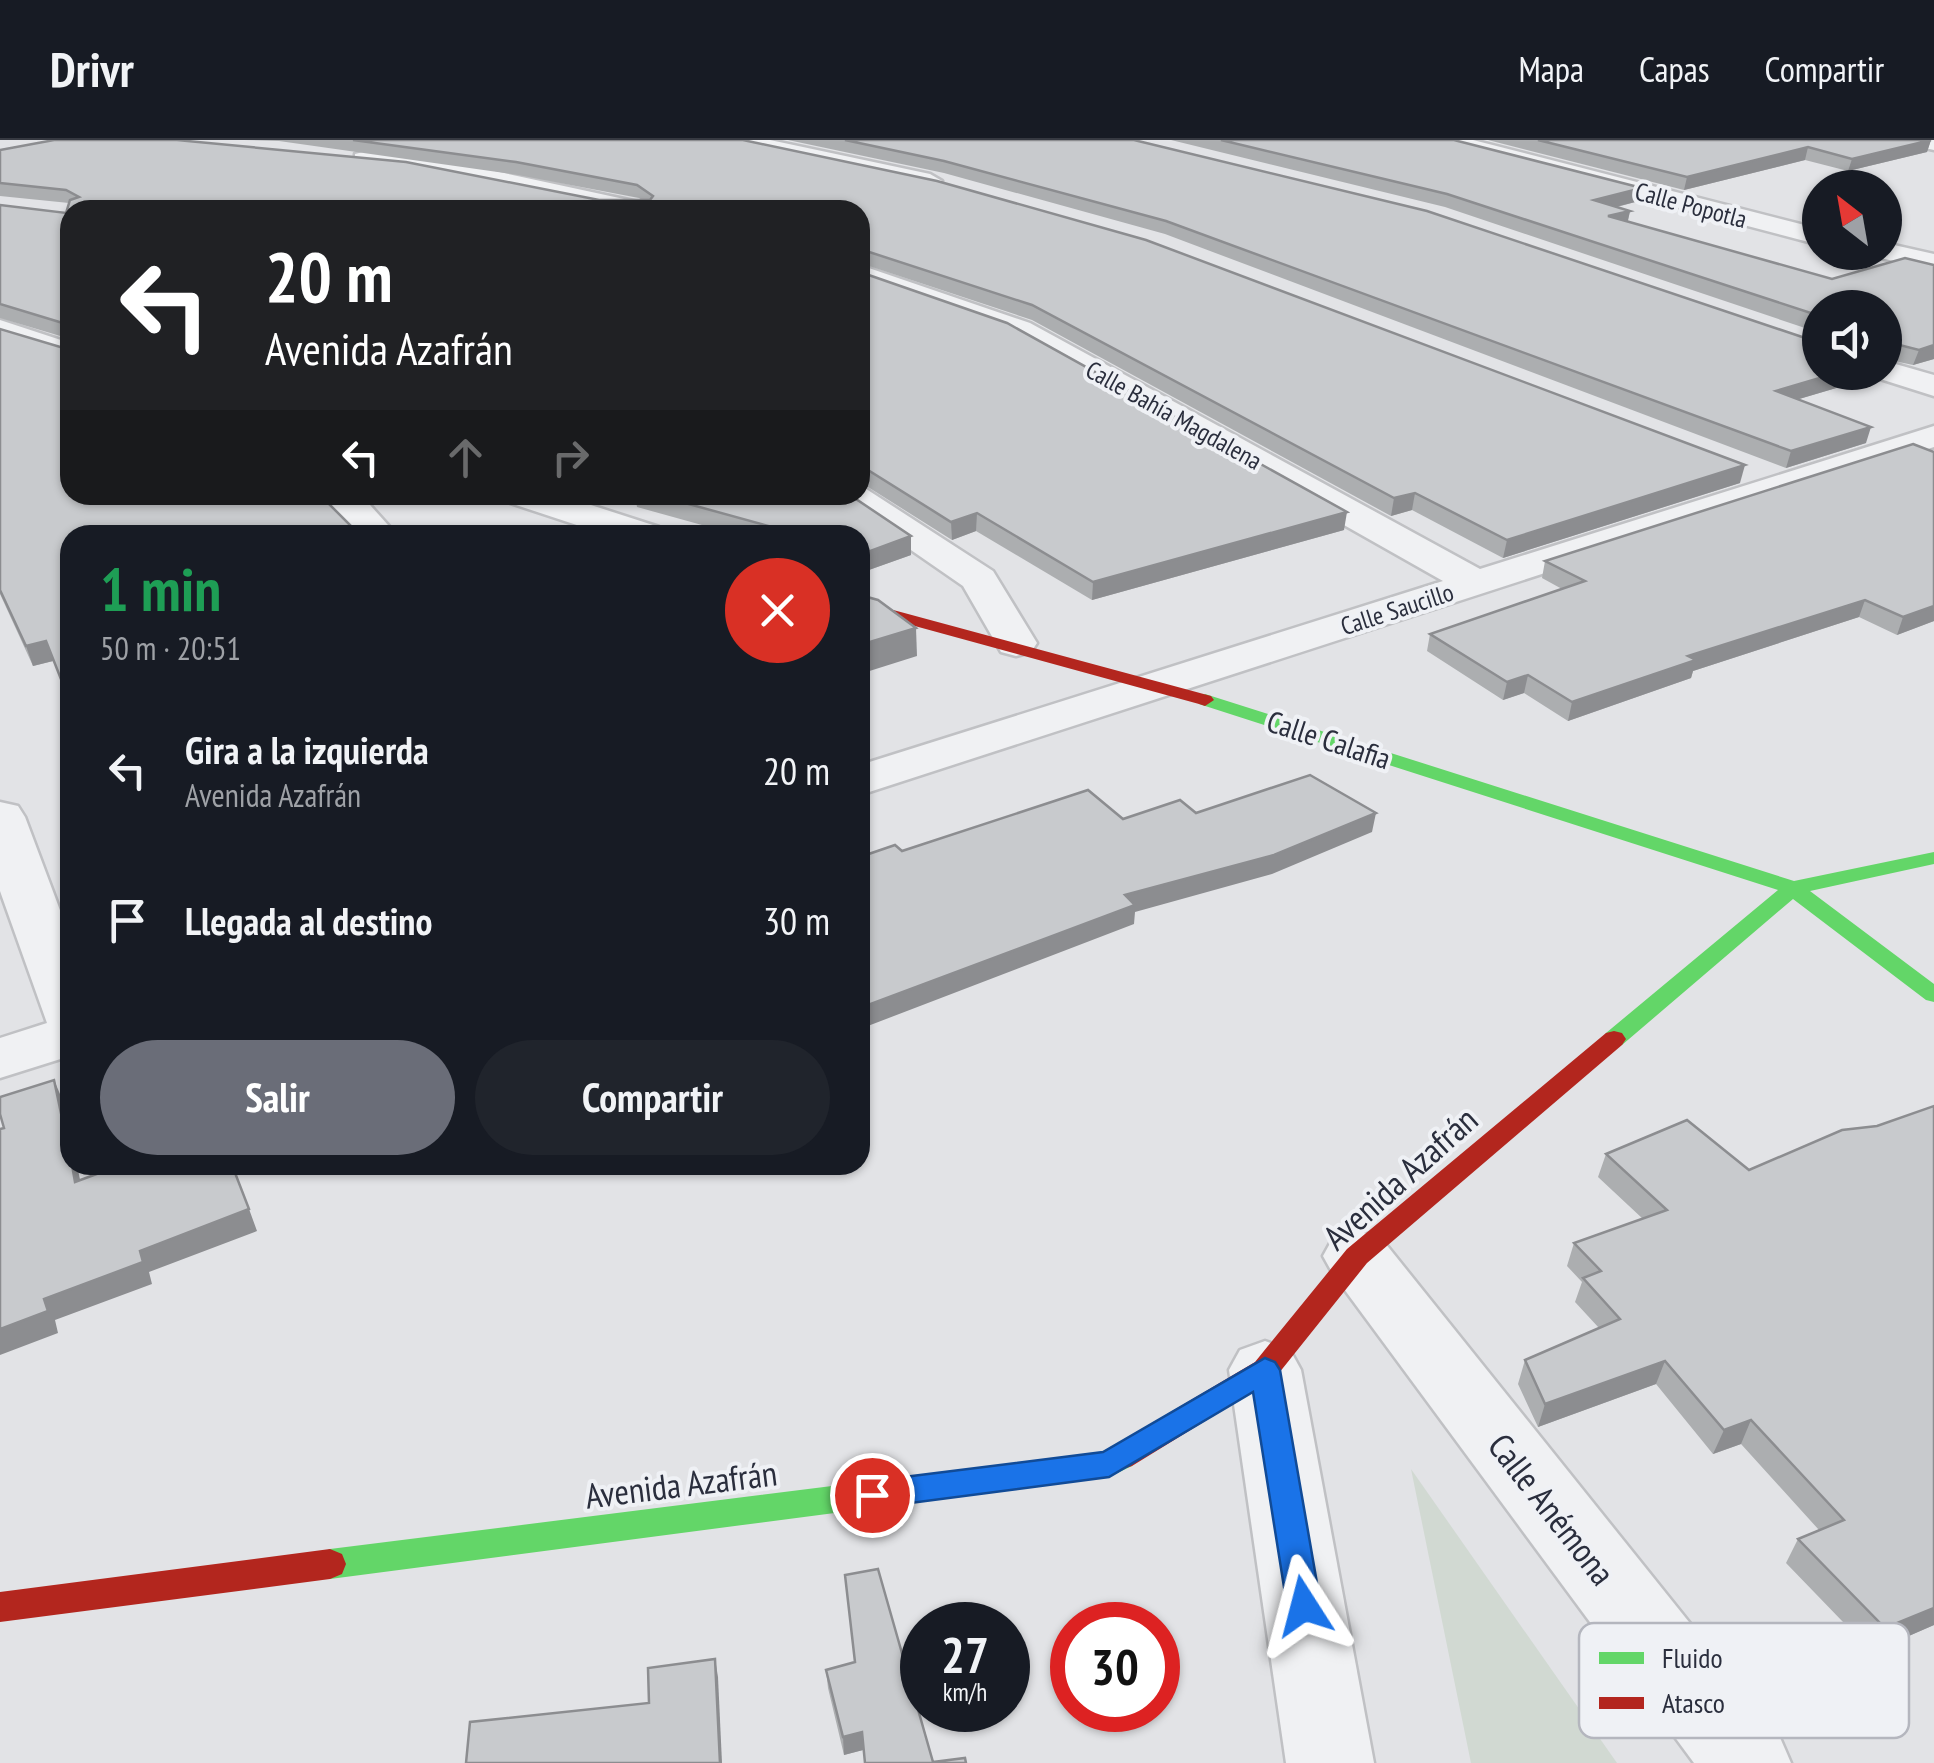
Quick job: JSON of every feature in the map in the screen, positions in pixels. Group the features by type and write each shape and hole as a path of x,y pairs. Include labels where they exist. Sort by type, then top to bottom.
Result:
{"street":[{"path":"738,140 960,189"},
{"name":"Calle Popotla","path":"1447,140 1802,232"},
{"path":"1919,140 1934,143"},
{"path":"340,156 476,174 593,200"},
{"path":"1902,255 1934,262"},
{"name":"Calle Bahía Magdalena","path":"870,277 1019,329 1476,584"},
{"path":"0,328 60,349"},
{"path":"1902,376 1934,386"},
{"name":"Calle Saucillo","path":"870,779 1476,584 1767,477 1934,436"},
{"path":"351,505 369,525"},
{"path":"554,505 615,525"},
{"path":"870,505 979,579 1016,644"},
{"name":"Calle Calafia","path":"870,608 1160,685 1793,888"},
{"path":"0,817 60,986"},
{"name":"Avenida Azafrán","path":"0,1607 1109,1464 1265,1370 1357,1256 1793,888 1934,858"},
{"path":"1793,888 1934,996"},
{"path":"0,1058 60,1039"},
{"name":"Calle Anémona","path":"1357,1256 1639,1623"},
{"path":"1265,1370 1330,1763"},
{"name":"Calle Anémona","path":"1728,1738 1747,1763"}],"shaded area":[{"path":"1411,1469 1579,1709 1579,1738 1599,1738 1617,1763 1471,1763"}],"building":[{"path":"54,140 177,140 406,162 599,200 70,200 79,197 66,190 0,183 0,150"},
{"path":"353,140 743,140 937,181 1146,240 1745,465 1507,540 1415,493 1394,498 1032,305 870,252 870,200 650,200 653,196 637,185 516,162"},
{"path":"845,140 1134,140 1427,211 1802,337 1802,383 1776,391 1871,427 1791,451 1166,221 944,161"},
{"path":"1221,140 1454,140 1642,188 1594,200 1630,211 1608,216 1832,279 1863,270 1902,270 1905,258 1934,265 1934,345 1919,350 1902,346 1902,290 1802,290 1802,310 1447,194"},
{"path":"1538,140 1931,140 1852,159 1808,147 1687,177"},
{"path":"0,205 60,212 60,322 0,304"},
{"path":"870,275 1007,323 1347,512 1093,582 977,513 951,522 870,471"},
{"path":"0,329 60,347 60,505 330,505 350,525 60,525 60,677 46,641 26,646 0,590"},
{"path":"1913,444 1934,452 1934,606 1903,617 1865,600 1688,656 1696,660 1572,702 1528,675 1507,682 1430,634 1585,581 1545,561"},
{"path":"692,505 865,505 911,536 870,551 870,525 765,525"},
{"path":"870,598 878,600 916,628 870,642"},
{"path":"1310,775 1376,813 1274,855 1125,895 1135,905 870,1004 870,854 895,845 902,851 1088,790 1123,819 1180,800 1196,813"},
{"path":"54,1080 60,1108 60,1175 74,1175 75,1182 94,1175 236,1175 249,1209 140,1251 143,1262 44,1299 48,1311 0,1329 0,1129 4,1128 0,1097"},
{"path":"1934,1106 1934,1608 1897,1623 1880,1623 1798,1539 1844,1520 1751,1420 1724,1430 1665,1361 1545,1404 1525,1360 1620,1319 1583,1278 1601,1271 1574,1243 1667,1210 1606,1154 1687,1120 1749,1170 1842,1130 1877,1126"},
{"path":"878,1569 900,1646 900,1732 924,1732 933,1762 965,1758 966,1763 865,1763 862,1732 843,1737 826,1670 855,1662 845,1575"},
{"path":"715,1659 720,1763 466,1763 470,1722 649,1703 648,1668"}],"traffic: fast":[{"path":"1205,700 1793,888 1934,995"},
{"path":"1614,1039 1793,888 1934,858"},
{"path":"330,1564 1109,1464 1121,1457"}],"traffic: jam":[{"path":"870,609 1205,700"},
{"path":"1121,1457 1265,1370 1357,1256 1614,1039"},
{"path":"0,1607 330,1564"}],"route":[{"path":"872,1495 1109,1464 1265,1370 1304,1606"}]}
